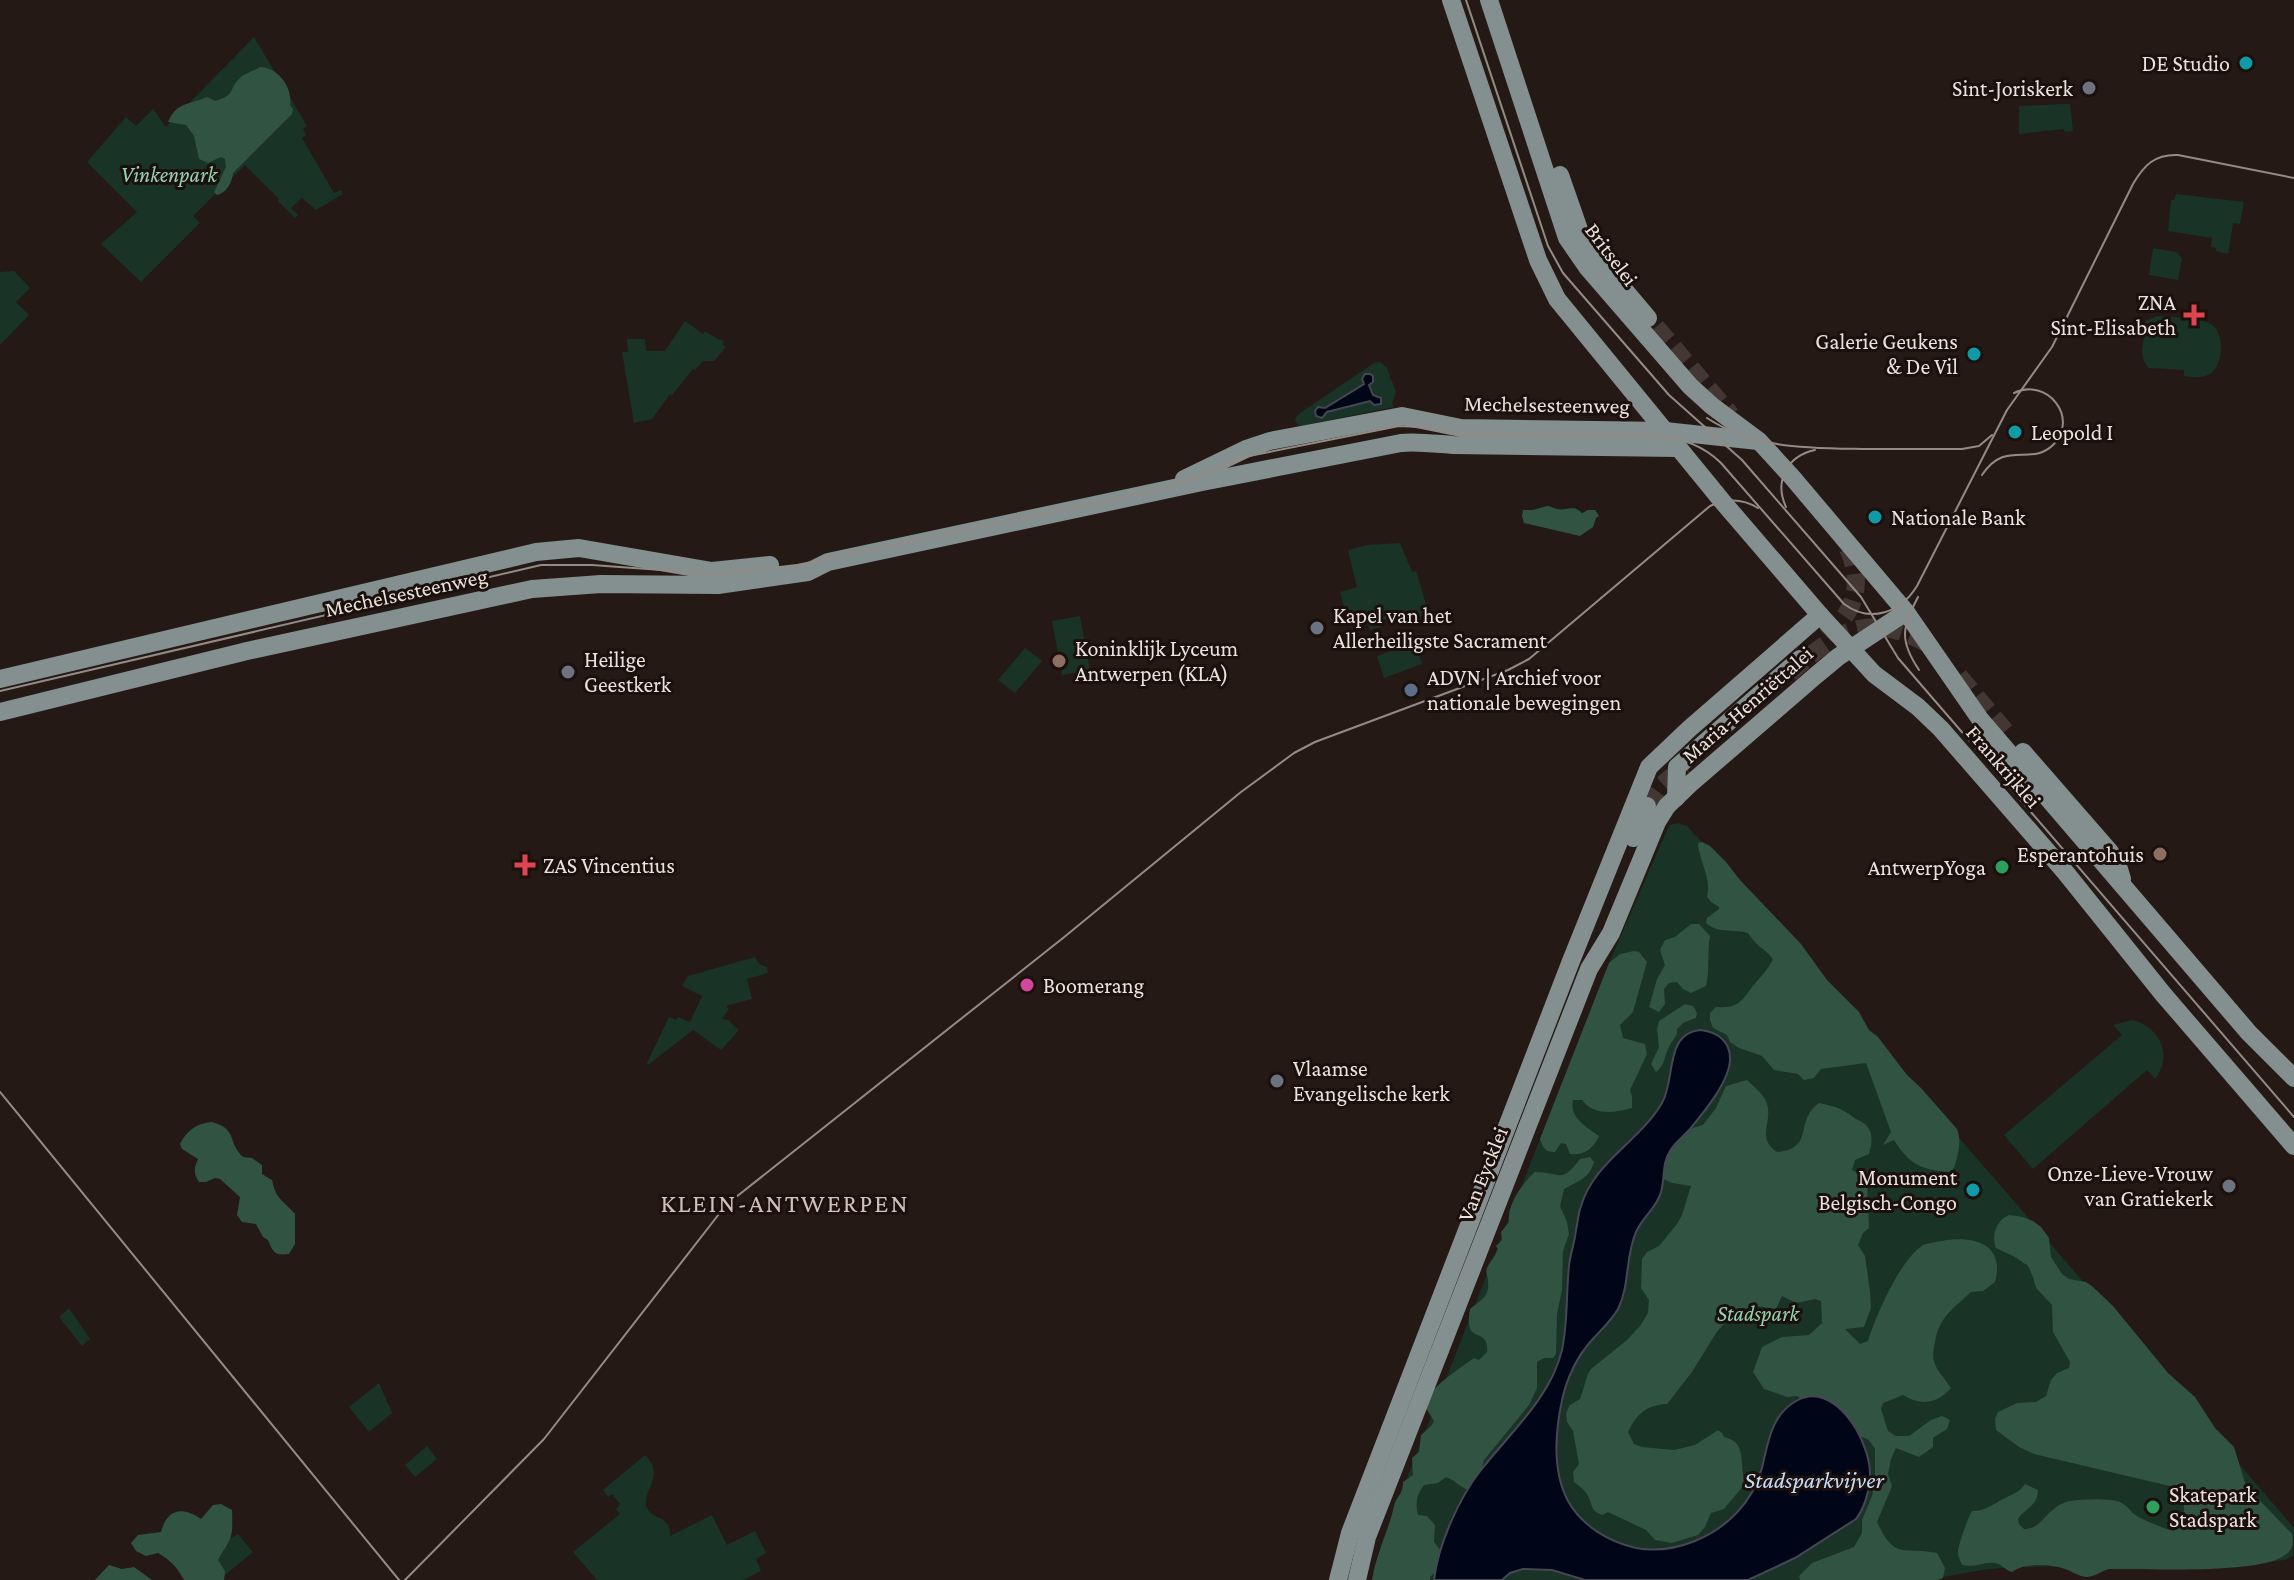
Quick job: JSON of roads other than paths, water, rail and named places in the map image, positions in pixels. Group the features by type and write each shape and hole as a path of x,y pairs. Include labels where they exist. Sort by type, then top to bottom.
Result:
{"main road":[{"path":"1451,0 1545,277 1567,311 1665,431"},
{"name":"Britselei","path":"1489,0 1567,238 1587,267 1690,386 1759,441"},
{"path":"1538,149 1559,172 1578,231 1588,248 1656,327"},
{"name":"Mechelsesteenweg","path":"1156,494 1259,445 1402,416 1461,428 1665,431 1759,441"},
{"name":"Frankrijklei","path":"1665,431 1820,615 1874,674 1918,707 1941,729 2294,1146"},
{"name":"Mechelsesteenweg","path":"0,712 257,648 532,589 601,584 718,585 808,572 828,562 1411,441 1453,445 1678,448"},
{"name":"Frankrijklei","path":"1759,441 1906,612 1980,719 2249,1033 2294,1078"},
{"name":"Mechelsesteenweg","path":"0,679 536,552 579,548 717,571 807,560 828,562"},
{"name":"Maria-Henriëttalei","path":"1676,790 1814,677 1906,612"},
{"name":"Maria-Henriëttalei","path":"1649,767 1820,615"},
{"path":"1676,790 1677,767 1800,659"},
{"path":"2006,732 2110,852 2118,866 2124,890"},
{"name":"Van Eycklei","path":"1338,1580 1350,1533 1649,767"},
{"name":"Van Eycklei","path":"1357,1580 1377,1509 1589,969 1611,933 1657,822 1676,790"},
{"name":"Van Eycklei","path":"1571,961 1599,922 1647,806"}],"water":[{"path":"1365,374 1373,376 1373,382 1369,385 1373,395 1381,398 1381,404 1374,405 1370,401 1327,412 1322,418 1316,416 1318,407 1325,408 1364,384 1362,379"},
{"name":"Stadsparkvijver","path":"1701,1030 1713,1033 1726,1043 1730,1054 1728,1070 1708,1106 1667,1156 1659,1198 1639,1227 1630,1251 1618,1309 1586,1348 1569,1376 1557,1439 1557,1465 1563,1489 1581,1518 1597,1532 1616,1542 1651,1550 1673,1548 1695,1541 1718,1529 1745,1503 1758,1480 1776,1422 1788,1407 1810,1396 1824,1398 1837,1406 1848,1417 1864,1446 1870,1474 1862,1509 1856,1519 1795,1558 1748,1580 1585,1580 1552,1570 1523,1569 1510,1573 1502,1580 1434,1580 1445,1537 1465,1494 1539,1399 1557,1367 1565,1329 1570,1262 1579,1212 1587,1191 1606,1164 1662,1103 1681,1039"}],"tunnel":[{"path":"1656,327 1731,415"},
{"path":"1826,636 1846,615 1855,594 1856,576 1844,542"},
{"path":"1790,673 1841,635 1869,627 1902,632 1930,646"},
{"path":"1959,676 2006,732"},
{"path":"1647,806 1661,786 1684,766"}],"tram line":[{"path":"1466,0 1548,246 1563,273 1669,395 1742,460 1861,597 1898,658 2294,1117"},
{"path":"0,691 541,565 592,565 717,574 797,565 1154,491 1249,456 1399,426 1462,434 1652,435 1689,443 1721,463 1844,604 1865,613 1885,612 1903,603 1917,586 2007,410 2052,347 2141,171 2163,156 2178,155 2294,178"},
{"path":"1982,475 2000,458 2044,451 2053,445 2060,434 2063,423 2061,412 2048,395 2026,390 2014,393"},
{"path":"1707,418 1743,436 1802,447 1962,449 1979,446 1992,435"},
{"path":"1786,507 1782,488 1786,471 1797,458 1815,450"},
{"path":"405,1580 544,1439 726,1205 1063,938 1241,792 1294,753 1315,742 1508,670 1529,659 1710,506 1734,500 1758,508"},
{"path":"1918,597 1905,634 1908,650 1919,670"},
{"path":"0,1092 399,1580"}],"place":[{"name":"DE Studio","path":"2246,63"},
{"name":"Sint-Joriskerk","path":"2089,88"},
{"name":"ZNA Sint-Elisabeth","path":"2194,315"},
{"name":"Galerie Geukens & De Vil","path":"1974,354"},
{"name":"Leopold I","path":"2015,432"},
{"name":"Nationale Bank","path":"1875,517"},
{"name":"Kapel van het Allerheiligste Sacrament","path":"1317,628"},
{"name":"Koninklijk Lyceum Antwerpen (KLA)","path":"1059,661"},
{"name":"Heilige Geestkerk","path":"568,672"},
{"name":"ADVN | Archief voor nationale bewegingen","path":"1411,690"},
{"name":"Esperantohuis","path":"2160,854"},
{"name":"ZAS Vincentius","path":"525,865"},
{"name":"AntwerpYoga","path":"2002,867"},
{"name":"Boomerang","path":"1027,985"},
{"name":"Vlaamse Evangelische kerk","path":"1277,1081"},
{"name":"Onze-Lieve-Vrouw van Gratiekerk","path":"2229,1186"},
{"name":"Monument Belgisch-Congo","path":"1973,1190"},
{"name":"Skatepark Stadspark","path":"2153,1507"}],"district":[{"name":"KLEIN-ANTWERPEN","path":"785,1203"}],"park label":[{"name":"Vinkenpark","path":"169,174"},
{"name":"Stadspark","path":"1758,1313"}]}
